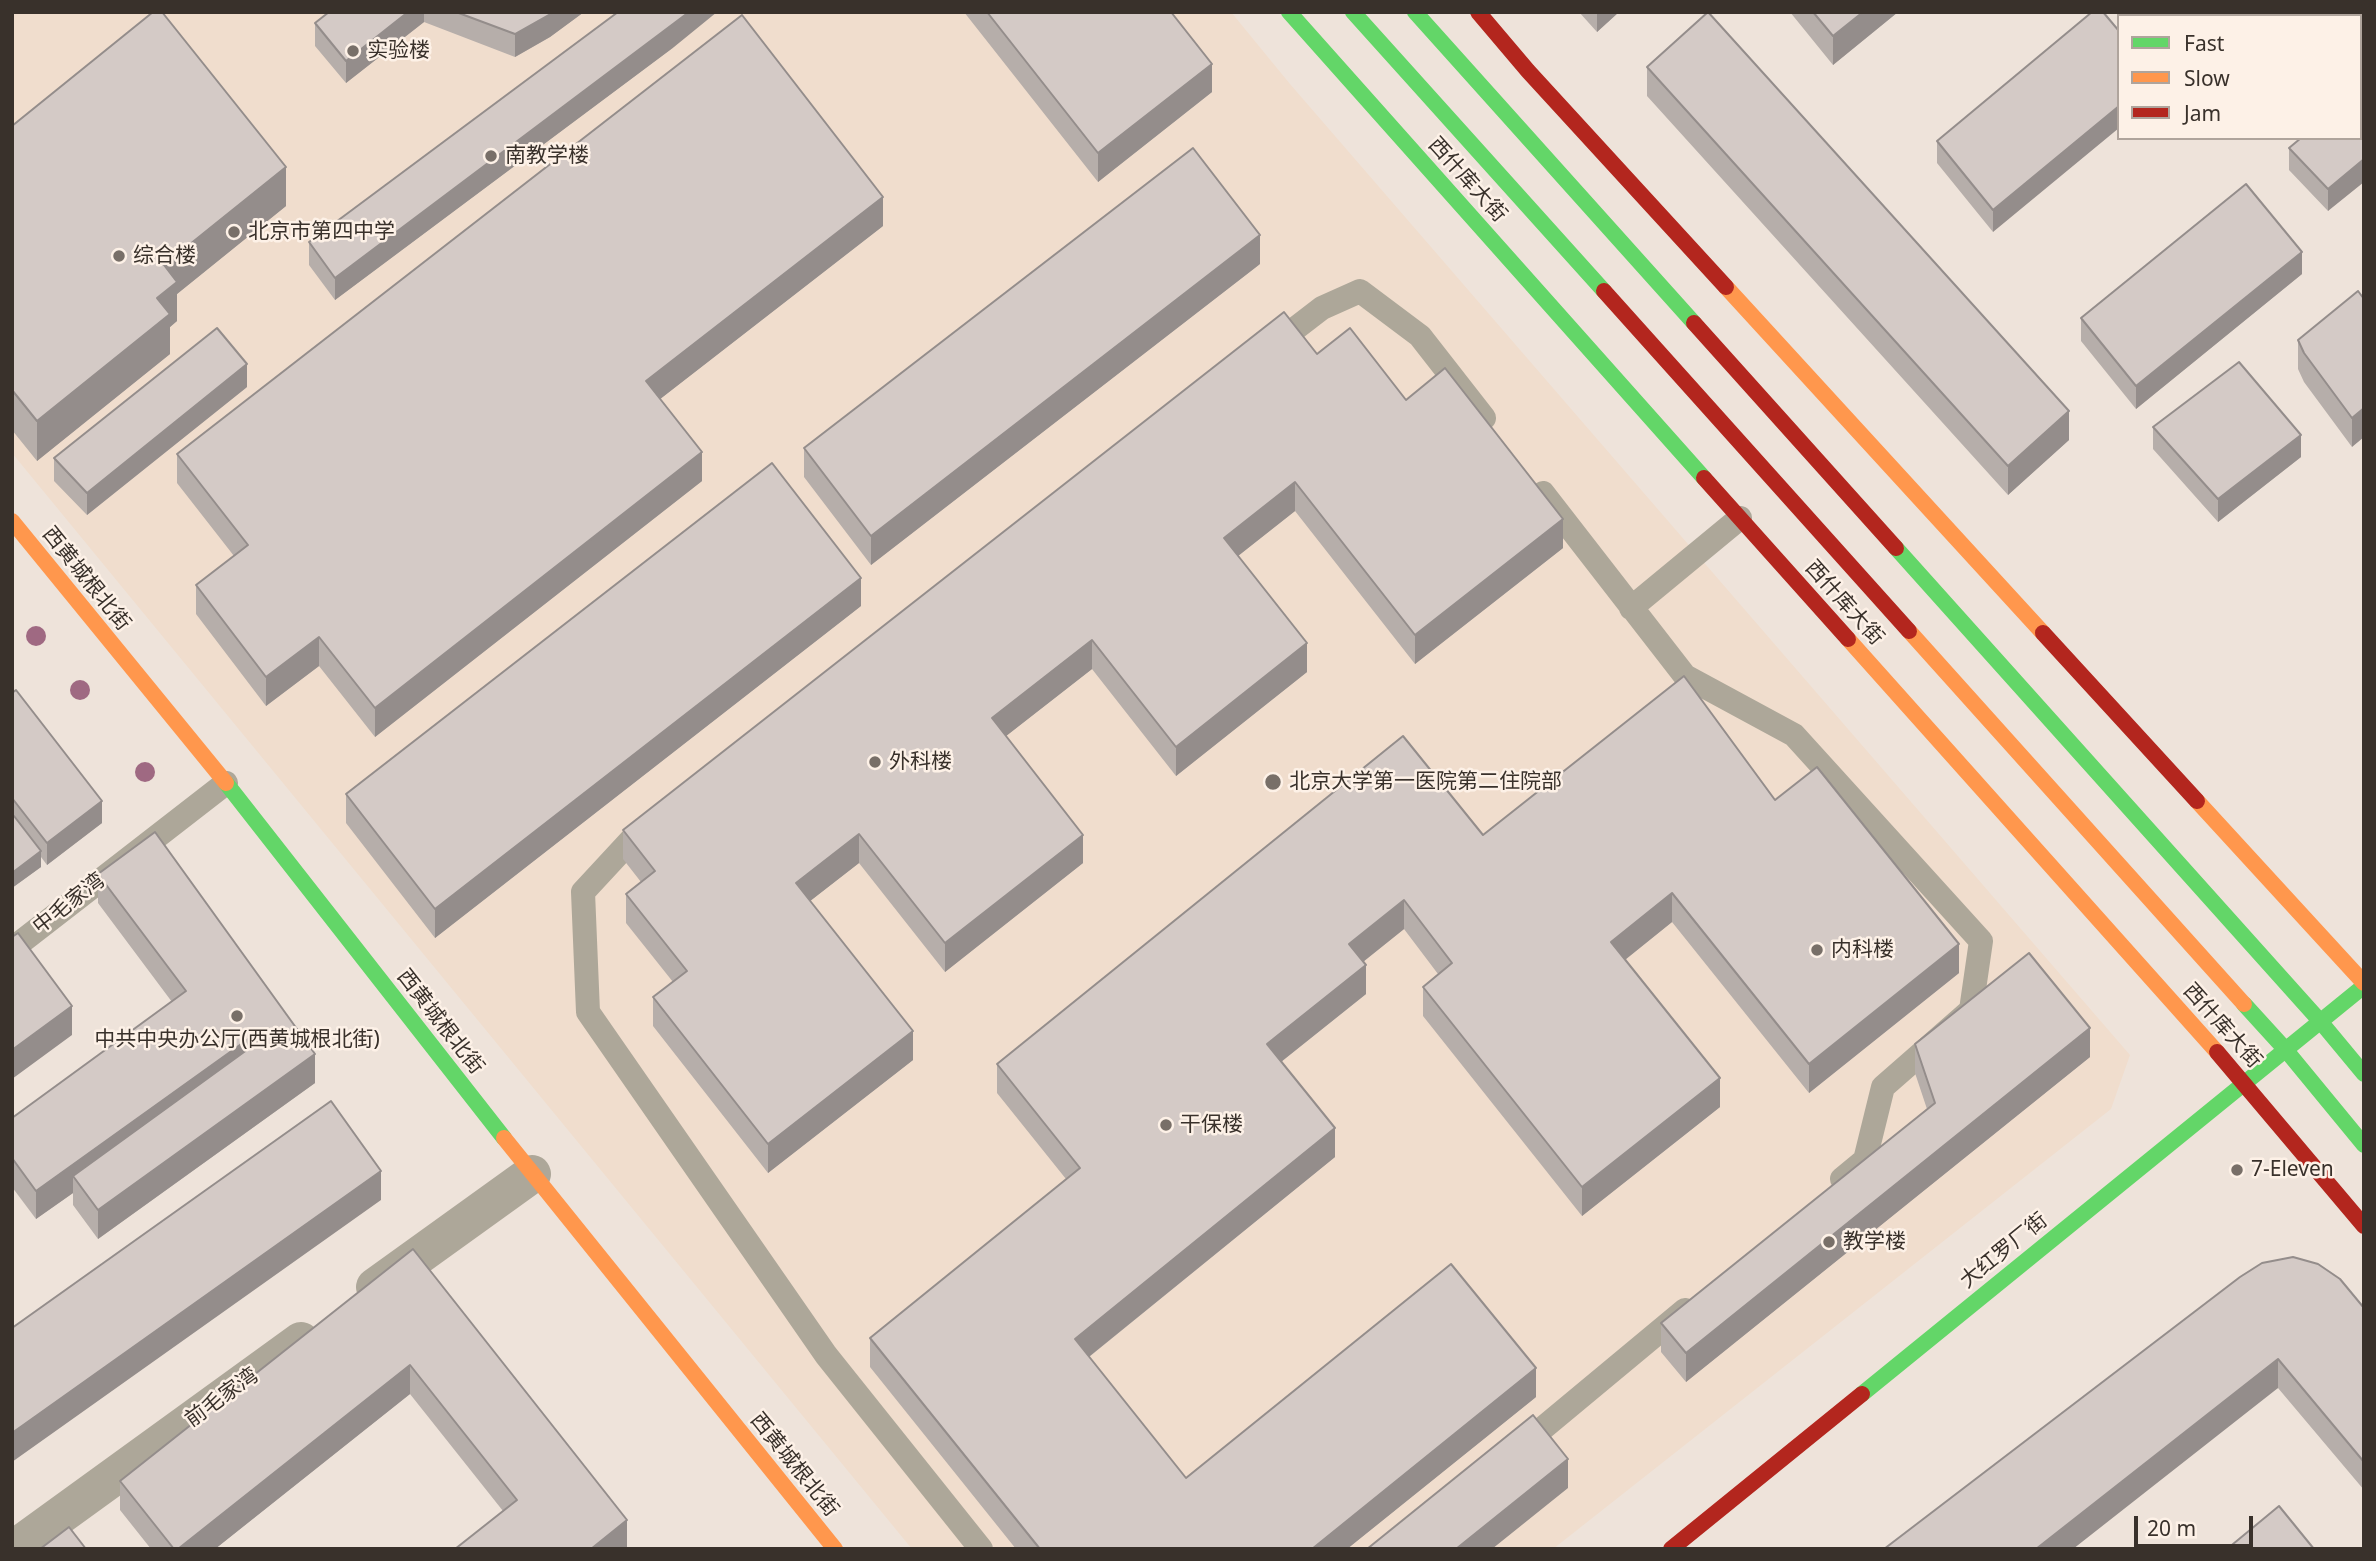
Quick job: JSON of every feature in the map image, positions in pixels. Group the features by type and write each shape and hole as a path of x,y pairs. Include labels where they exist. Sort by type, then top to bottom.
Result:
{"street":[{"name":"西什库大街","path":"1289,12 2244,1083 2364,1226"},
{"name":"西什库大街","path":"1353,12 2285,1049 2364,1145"},
{"path":"1415,12 2320,1021 2364,1074"},
{"path":"1478,12 1528,71 2364,984"},
{"name":"西黄城根北街","path":"12,521 226,783 532,1174 835,1549"},
{"name":"大红罗厂街","path":"1671,1549 2364,984"},
{"name":"前毛家湾","path":"14,1549 532,1174"}],"lane":[{"path":"1256,358 1322,308 1360,291 1420,336 1496,433"},
{"path":"1530,477 1685,677 1794,735 1982,941 1971,1010 1882,1087 1865,1160 1822,1196"},
{"path":"1631,608 1740,518"},
{"name":"中毛家湾","path":"12,949 226,783"},
{"path":"666,813 633,838 583,892 588,1012 826,1355 981,1549"},
{"path":"1500,1464 1704,1294"}],"shaded area":[{"name":"北京大学第一医院第二住院部","path":"12,12 1231,12 1290,84 2130,1055 2111,1109 1553,1549 912,1549 12,453"}],"building":[{"name":"综合楼","path":"153,12 162,12 286,167 164,265 177,282 157,298 170,314 37,421 12,390 12,126"},
{"path":"329,12 408,12 346,61 315,23"},
{"path":"456,12 554,12 515,34"},
{"path":"618,12 689,12 335,278 309,242"},
{"path":"987,12 1171,12 1212,64 1098,153"},
{"path":"1708,12 2069,411 2008,466 1647,67"},
{"path":"1813,12 1863,12 1833,36"},
{"path":"2092,12 2103,12 2117,29 2117,108 1993,210 1937,141"},
{"path":"2170,12 2226,12 2224,14"},
{"path":"742,15 883,197 646,381 702,452 375,708 319,637 266,677 196,585 248,545 177,454"},
{"path":"2364,88 2364,159 2328,189 2289,148 2299,140 2362,140"},
{"path":"1193,148 1260,235 871,536 804,448"},
{"path":"2246,184 2302,252 2136,386 2081,318"},
{"path":"2358,291 2364,299 2364,408 2352,418 2304,353 2298,340"},
{"name":"外科楼","path":"1284,312 1317,354 1350,328 1406,400 1445,368 1563,519 1415,635 1295,482 1224,538 1307,643 1176,747 1092,640 992,718 1083,835 945,943 859,834 796,883 913,1031 768,1144 653,997 687,971 626,894 655,871 623,830"},
{"path":"217,328 247,364 87,493 54,458"},
{"path":"2239,362 2301,435 2218,499 2153,427"},
{"path":"772,463 861,578 435,909 346,794"},
{"path":"1684,676 1775,800 1817,767 1959,944 1809,1064 1672,893 1611,942 1720,1078 1582,1187 1423,987 1452,963 1404,900 1349,944 1366,965 1267,1044 1335,1128 1075,1339 1186,1478 1451,1264 1536,1368 1312,1549 1040,1549 870,1338 1080,1168 997,1064 1403,736 1483,835"},
{"path":"16,690 102,801 47,843 12,798 12,693"},
{"path":"14,816 41,851 12,873 12,817"},
{"path":"155,832 315,1054 98,1210 73,1176 262,1039 258,1032 36,1191 12,1158 12,1118 186,991 98,874"},
{"path":"18,933 72,1006 12,1050 12,937"},
{"path":"2029,953 2090,1028 1686,1353 1661,1323 1935,1103 1915,1044"},
{"path":"331,1101 381,1171 12,1433 12,1328"},
{"path":"413,1249 627,1520 591,1549 455,1549 517,1500 410,1365 178,1549 174,1549 120,1481"},
{"path":"2293,1257 2318,1264 2340,1279 2364,1308 2364,1462 2278,1359 2036,1549 1884,1549 2240,1277 2262,1263"},
{"path":"1533,1415 1568,1459 1456,1549 1367,1549"},
{"path":"2279,1506 2314,1549 2227,1549"},
{"path":"69,1527 86,1549 40,1549"}],"traffic: fast":[{"path":"1289,12 1704,478"},
{"path":"1353,12 1604,291"},
{"path":"1415,12 1694,323"},
{"path":"1896,548 2320,1021 2364,1074"},
{"path":"226,783 504,1138"},
{"path":"1862,1394 2364,986"},
{"path":"2244,1004 2364,1145"}],"traffic: slow":[{"path":"1726,287 2043,633"},
{"path":"12,521 226,783"},
{"path":"1909,631 2244,1004"},
{"path":"1848,639 2217,1052"},
{"path":"2197,801 2364,983"},
{"path":"504,1138 835,1549"}],"traffic: jam":[{"path":"1478,12 1528,71 1726,287"},
{"path":"1604,291 1909,631"},
{"path":"1694,323 1896,548"},
{"path":"1704,478 1848,639"},
{"path":"2043,633 2197,801"},
{"path":"2217,1052 2364,1226"},
{"path":"1671,1549 1862,1394"}],"place":[{"name":"实验楼","path":"353,51"},
{"name":"南教学楼","path":"491,156"},
{"name":"北京市第四中学","path":"234,232"},
{"name":"综合楼","path":"119,256"},
{"name":"外科楼","path":"875,762"},
{"name":"北京大学第一医院第二住院部","path":"1273,782"},
{"name":"内科楼","path":"1817,950"},
{"name":"中共中央办公厅(西黄城根北街)","path":"237,1016"},
{"name":"干保楼","path":"1166,1125"},
{"name":"7-Eleven","path":"2237,1170"},
{"name":"教学楼","path":"1829,1242"}]}
